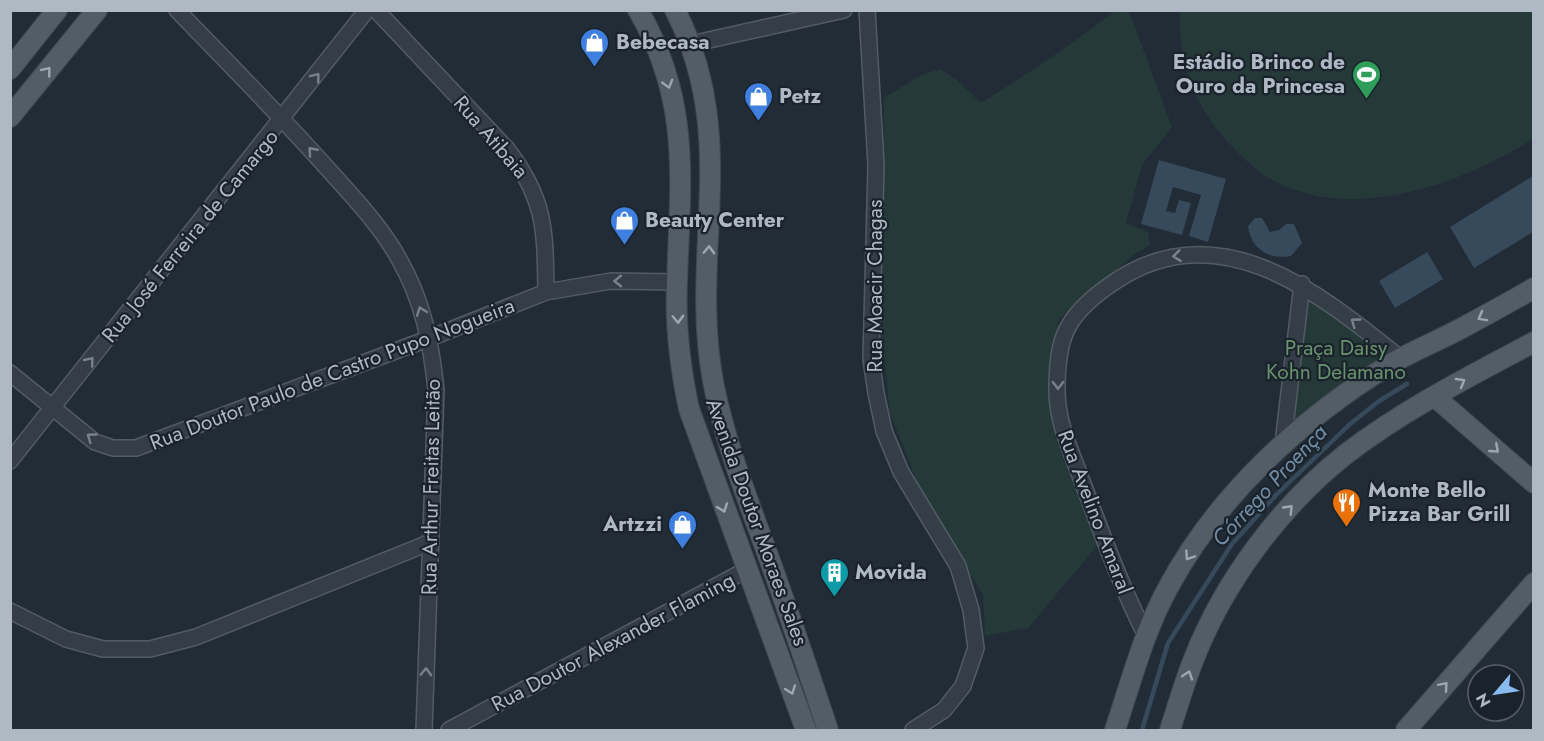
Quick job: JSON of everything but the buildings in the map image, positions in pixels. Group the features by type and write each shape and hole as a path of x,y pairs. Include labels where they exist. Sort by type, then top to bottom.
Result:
{"main road":[{"path":"10,69 57,10"},
{"path":"10,117 97,10"},
{"name":"Avenida Doutor Moraes Sales","path":"638,10 662,62 675,107 681,152 677,282 681,368 689,409 746,570 807,730"},
{"name":"Avenida Doutor Moraes Sales","path":"675,10 691,44 704,86 711,149 707,295 713,381 734,459 828,730"},
{"path":"10,78 30,92"},
{"path":"1115,730 1146,636 1169,585 1203,534 1243,485 1283,443 1340,397 1400,358 1533,288"},
{"path":"1170,730 1193,661 1214,616 1241,570 1277,522 1345,455 1435,397 1533,342"},
{"path":"1435,397 1533,483"},
{"path":"1406,730 1533,584"}],"street":[{"name":"Rua Arthur Freitas Leitão","path":"177,10 284,119 370,218 399,259 430,338 436,390 424,730"},
{"name":"Rua José Ferreira de Camargo","path":"10,461 284,119 368,10"},
{"name":"Rua Atibaia","path":"376,10 507,149 525,172 535,191 540,209 546,248 546,292"},
{"path":"691,44 844,10"},
{"name":"Rua Moacir Chagas","path":"867,10 876,165 871,359 876,393 884,431 901,472 958,566 971,610 976,648 963,687 944,710 914,730"},
{"name":"Rua Avelino Amaral","path":"1146,636 1112,562 1063,432 1057,393 1058,363 1067,324 1092,297 1120,277 1170,256 1200,254 1254,264 1302,284 1400,358"},
{"name":"Rua Doutor Paulo de Castro Pupo Nogueira","path":"10,373 95,442 113,448 136,448 546,292 611,281 677,282"},
{"path":"1283,443 1302,284"},
{"path":"10,611 66,639 104,650 150,649 196,637 431,542"},
{"name":"Rua Doutor Alexander Flaming","path":"449,730 746,570"}],"green space":[{"path":"1116,11 1129,11 1172,127 1142,165 1126,223 1148,232 1150,245 1136,253 1059,319 1049,370 1055,437 1097,546 1028,628 985,636 983,595 921,492 890,413 881,331 884,98 921,75 940,69 957,80 981,103 1042,64"},
{"name":"Estádio Brinco de Ouro da Princesa","path":"1180,11 1533,11 1533,139 1475,170 1443,183 1375,198 1341,199 1309,194 1278,183 1256,169 1226,140 1214,126 1196,96 1185,63"},
{"name":"Praça Daisy Kohn Delamano","path":"1308,300 1351,330 1390,364 1292,435"}],"water":[{"path":"1159,160 1226,179 1208,242 1189,236 1201,195 1173,187 1166,211 1175,213 1179,200 1191,203 1182,235 1141,224"},
{"path":"1533,176 1533,232 1474,268 1450,227"},
{"path":"1255,218 1262,218 1270,232 1279,230 1286,224 1294,224 1302,243 1291,256 1269,255 1263,252 1253,241 1248,226"},
{"path":"1427,252 1443,279 1395,308 1379,281"}],"waterway":[{"name":"Córrego Proença","path":"1142,730 1168,643 1232,544 1276,495 1349,425 1379,401 1407,384"}],"place":[{"name":"Bebecasa","path":"595,68"},
{"name":"Estádio Brinco de Ouro da Princesa","path":"1366,100"},
{"name":"Petz","path":"758,122"},
{"name":"Beauty Center","path":"624,246"},
{"name":"Monte Bello Pizza Bar Grill","path":"1347,528"},
{"name":"Artzzi","path":"683,550"},
{"name":"Movida","path":"834,598"}]}
